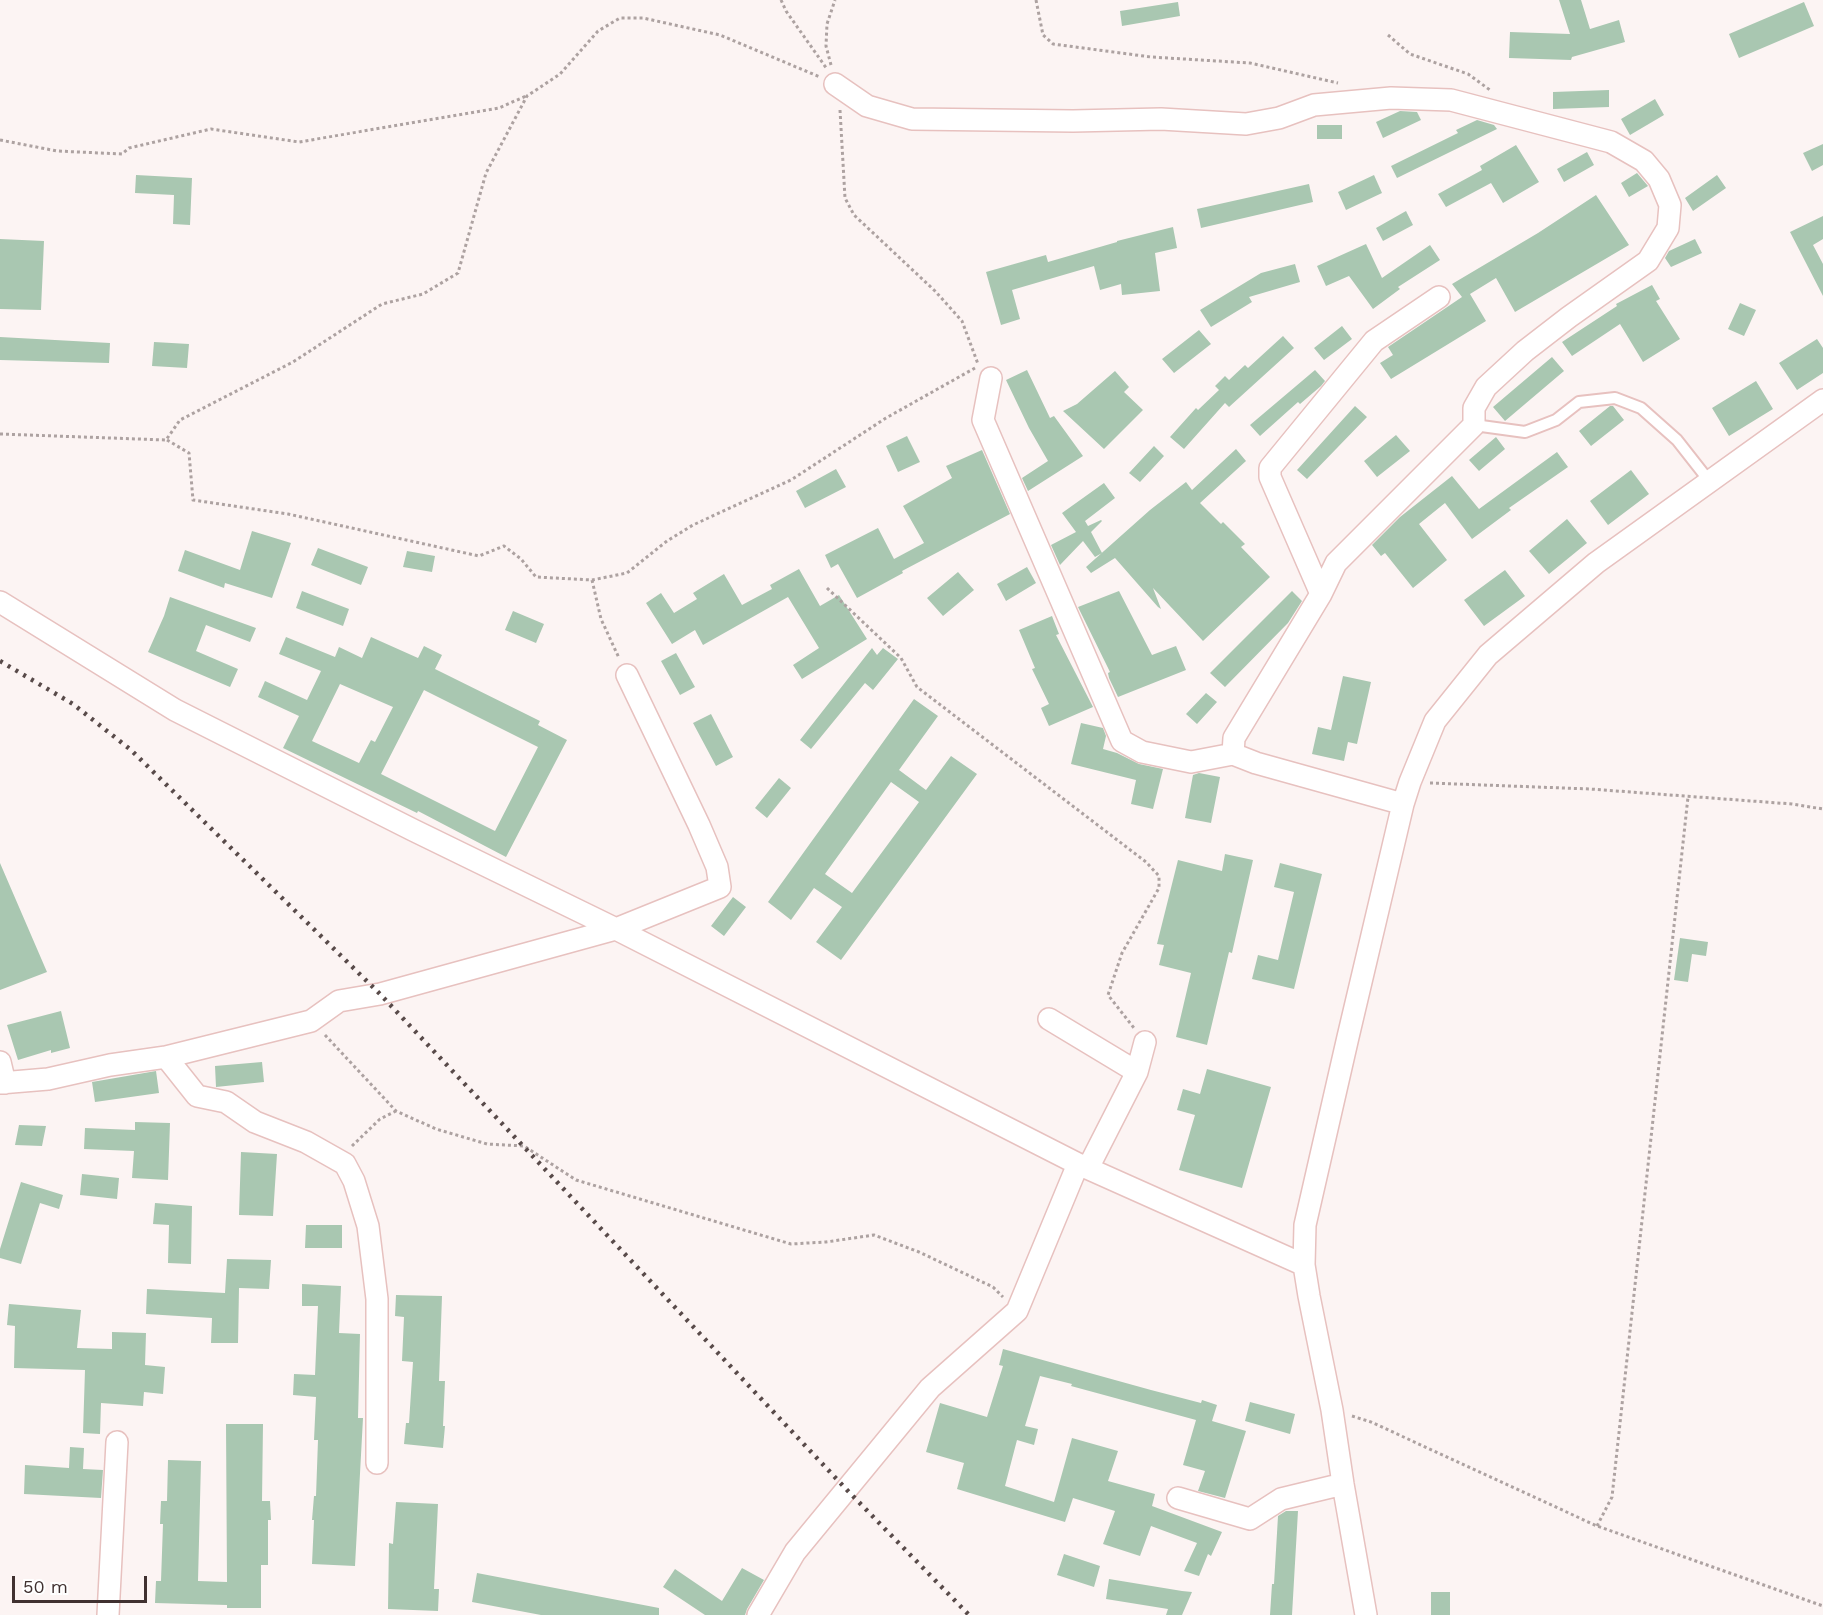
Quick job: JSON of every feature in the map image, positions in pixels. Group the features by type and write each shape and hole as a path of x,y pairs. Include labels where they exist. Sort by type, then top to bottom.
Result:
{"street":[{"path":"835,84 867,106 912,119 1073,121 1161,119 1246,124 1279,118 1314,105 1391,98 1451,100 1611,142 1644,161 1659,179 1670,205 1668,228 1648,261 1552,330 1486,387 1474,408 1474,425 1336,563 1321,594 1234,738 1233,754"},
{"path":"1321,594 1270,477 1270,468 1374,341 1439,297"},
{"path":"992,378 983,420 1122,741 1142,752 1191,762 1233,754 1256,763 1403,804"},
{"path":"1366,1615 1332,1410 1304,1265 1305,1225 1410,782 1435,721 1488,655 1596,563 1823,400"},
{"path":"0,602 175,710 413,831 616,928 1083,1166 1304,1265"},
{"path":"0,1062 2,1083 48,1079 110,1065 166,1058 311,1021 339,1001 380,994 616,928 720,887 717,867 699,825 627,675"},
{"path":"1049,1019 1137,1072"},
{"path":"758,1615 795,1552 930,1388 1017,1311 1083,1166 1137,1072 1145,1042"},
{"path":"166,1058 197,1096 226,1102 255,1122 306,1142 345,1164 354,1181 368,1226 376,1299 377,1463"},
{"path":"108,1615 117,1442"},
{"path":"1178,1498 1250,1519 1281,1499 1343,1484"}],"lane":[{"path":"1474,425 1525,432 1556,420 1579,402 1615,398 1641,408 1677,440 1710,482"}],"path":[{"path":"781,0 835,84"},
{"path":"0,434 166,440 189,453 193,500 288,514 479,556 504,546 521,559 536,577 592,580 627,573 693,525 791,480 886,418 979,366 962,321 935,291 854,215 845,198 841,117 826,46 826,24 835,0"},
{"path":"1036,0 1043,34 1053,44 1151,57 1250,63 1339,83"},
{"path":"0,140 57,151 122,154 129,148 211,129 299,142 499,108 527,96 560,74 598,31 620,18 643,18 720,35 835,84"},
{"path":"1388,34 1410,54 1468,74 1496,94"},
{"path":"166,440 180,420 293,362 382,304 423,294 458,273 486,173 527,96"},
{"path":"592,580 601,619 627,675"},
{"path":"826,588 901,658 916,687 1146,862 1158,876 1159,888 1122,952 1108,995 1145,1042"},
{"path":"1410,782 1590,789 1823,809"},
{"path":"1597,1526 1611,1497 1688,797"},
{"path":"311,1021 396,1111 436,1129 487,1144 524,1146 576,1180 791,1244 874,1235 919,1252 993,1287 1017,1311"},
{"path":"345,1164 353,1144 380,1119 396,1111"},
{"path":"1332,1410 1371,1422 1597,1526 1823,1606"}],"building":[{"path":"1559,0 1581,0 1590,29 1619,20 1625,42 1572,57 1571,60 1509,58 1510,32 1570,34"},
{"path":"1178,2 1180,16 1122,26 1120,11"},
{"path":"1804,2 1814,26 1739,58 1729,34"},
{"path":"1609,90 1609,107 1553,109 1553,92"},
{"path":"1655,99 1664,115 1630,135 1621,119"},
{"path":"1400,111 1417,112 1421,120 1383,138 1376,122"},
{"path":"1477,120 1494,125 1497,129 1397,178 1391,166 1458,133 1456,130"},
{"path":"1317,125 1342,125 1342,139 1317,139"},
{"path":"1823,144 1823,165 1812,171 1803,153"},
{"path":"1516,145 1539,182 1503,203 1491,183 1446,207 1438,194 1482,170 1480,166"},
{"path":"1587,152 1594,165 1564,182 1557,169"},
{"path":"1637,173 1648,186 1629,197 1621,183"},
{"path":"136,175 192,178 190,225 173,224 174,195 135,193"},
{"path":"1374,175 1382,193 1346,210 1338,192"},
{"path":"1717,175 1726,188 1693,211 1685,198"},
{"path":"1309,184 1313,202 1201,228 1197,209"},
{"path":"1596,195 1629,245 1515,312 1496,278 1470,294 1486,321 1391,379 1380,363 1393,355 1388,347 1462,297 1452,284 1538,233"},
{"path":"1406,211 1413,225 1383,241 1376,228"},
{"path":"1823,216 1823,239 1813,245 1823,264 1823,296 1790,232"},
{"path":"1173,227 1177,248 1155,253 1160,291 1122,295 1121,284 1100,290 1094,266 1012,290 1020,319 1001,325 986,272 1046,255 1048,262"},
{"path":"0,239 44,241 41,310 0,309"},
{"path":"1695,239 1702,253 1671,267 1665,258 1669,251"},
{"path":"1366,244 1382,278 1430,245 1440,260 1398,287 1400,289 1373,309 1349,276 1326,286 1317,266"},
{"path":"1295,264 1300,282 1249,297 1252,302 1211,327 1200,310 1261,273"},
{"path":"1652,285 1660,299 1656,301 1680,339 1643,362 1620,324 1572,356 1562,342 1617,306 1616,304"},
{"path":"1740,303 1756,310 1744,336 1728,329"},
{"path":"1342,326 1352,339 1324,360 1314,348"},
{"path":"1199,330 1211,344 1174,373 1162,359"},
{"path":"1283,336 1294,348 1229,407 1225,403 1184,449 1170,437 1196,408 1198,410 1219,390 1215,386 1225,376 1229,380 1245,365 1248,368"},
{"path":"0,337 110,343 109,363 0,360"},
{"path":"1817,339 1823,348 1823,373 1797,390 1779,363"},
{"path":"154,342 189,344 187,368 152,366"},
{"path":"1552,357 1564,371 1505,421 1493,407"},
{"path":"1027,370 1050,418 1054,416 1083,456 1028,491 1022,478 1048,461 1006,380"},
{"path":"1315,370 1325,381 1321,386 1300,404 1298,402 1260,436 1250,425"},
{"path":"1115,371 1129,387 1124,392 1143,410 1104,449 1063,411 1077,404"},
{"path":"1756,381 1773,409 1729,436 1712,408"},
{"path":"1355,406 1367,417 1307,479 1297,470"},
{"path":"1613,406 1624,420 1591,446 1579,431"},
{"path":"1396,435 1410,451 1377,477 1364,461"},
{"path":"907,436 920,462 898,472 886,446"},
{"path":"1496,437 1505,449 1479,471 1469,460"},
{"path":"1154,446 1164,456 1140,482 1129,473"},
{"path":"1236,449 1246,461 1200,503 1245,544 1241,547 1270,577 1203,641 1153,588 1161,609 1158,607 1115,558 1091,573 1086,567 1150,510 1186,482 1192,490"},
{"path":"982,450 1010,514 902,571 903,573 857,598 838,564 831,568 825,555 878,528 894,559 924,543 903,506 952,478 946,466"},
{"path":"1557,452 1568,467 1509,508 1511,510 1472,539 1445,503 1419,524 1447,560 1413,588 1385,553 1381,556 1372,545 1400,517 1452,476 1479,509"},
{"path":"836,469 846,487 805,508 796,491"},
{"path":"1631,470 1649,494 1608,525 1590,501"},
{"path":"1104,483 1115,498 1085,521 1088,526 1102,521 1091,532 1102,553 1095,557 1083,541 1060,565 1051,545 1076,532 1062,513"},
{"path":"1567,519 1587,543 1549,574 1529,551"},
{"path":"252,531 291,543 272,598 225,583 224,588 178,571 185,550 240,570"},
{"path":"318,548 368,567 361,585 311,565"},
{"path":"407,551 435,556 432,572 403,567"},
{"path":"1027,567 1036,583 1006,601 997,584"},
{"path":"799,569 820,606 839,595 867,639 802,679 793,665 819,648 788,597 703,645 695,630 672,644 646,603 661,593 674,613 697,599 693,593 724,574 742,605 772,589 770,585"},
{"path":"1505,570 1525,596 1484,626 1464,600"},
{"path":"958,572 974,590 943,616 927,598"},
{"path":"302,591 349,609 343,626 296,608"},
{"path":"1119,591 1152,655 1176,646 1186,670 1118,697 1109,678 1108,673 1110,672 1078,607"},
{"path":"1292,591 1302,601 1288,623 1225,687 1210,673"},
{"path":"170,597 256,628 250,642 206,625 196,651 238,669 230,687 148,652"},
{"path":"513,611 544,624 536,643 505,630"},
{"path":"1052,616 1059,634 1056,635 1093,707 1049,726 1041,708 1049,704 1032,669 1035,668 1019,630"},
{"path":"286,637 335,657 339,647 362,658 371,637 418,658 424,646 442,655 435,669 540,721 538,725 567,740 506,857 418,811 417,813 283,748 299,716 258,697 265,681 307,700 321,671 279,654","holes":["340,684 393,707 375,742 371,740 359,763 312,741","424,690 538,747 495,831 381,774"]},
{"path":"872,648 877,655 883,648 898,659 873,690 865,683 811,749 800,740"},
{"path":"676,653 695,687 680,695 661,661"},
{"path":"1343,676 1371,682 1357,744 1348,742 1344,761 1312,754 1318,727 1331,730"},
{"path":"1206,693 1217,702 1197,724 1186,714"},
{"path":"914,699 938,716 899,770 926,790 951,756 977,774 841,960 816,942 842,907 814,888 791,920 768,902","holes":["891,782 919,802 852,893 825,874"]},
{"path":"711,714 733,757 716,766 693,723"},
{"path":"1081,723 1103,728 1106,736 1103,749 1139,764 1163,769 1153,809 1131,804 1136,780 1071,764"},
{"path":"1199,773 1220,777 1211,823 1185,818 1193,775"},
{"path":"779,778 791,788 767,818 755,808"},
{"path":"1225,854 1253,860 1232,953 1229,952 1207,1045 1176,1037 1191,973 1159,965 1164,945 1157,944 1178,860 1222,871"},
{"path":"0,863 47,972 0,990"},
{"path":"1280,863 1322,874 1294,989 1252,979 1258,955 1278,960 1294,892 1274,887"},
{"path":"733,897 746,907 724,936 711,926"},
{"path":"1680,938 1708,942 1706,956 1692,954 1688,982 1674,980"},
{"path":"61,1011 70,1048 51,1053 51,1050 18,1060 7,1025"},
{"path":"262,1062 264,1082 216,1087 215,1066"},
{"path":"1207,1069 1271,1087 1242,1188 1179,1170 1195,1115 1177,1110 1183,1089 1200,1094"},
{"path":"156,1071 159,1093 95,1102 92,1082"},
{"path":"135,1122 170,1123 168,1180 132,1178 134,1151 84,1149 85,1128 135,1130"},
{"path":"19,1125 46,1126 42,1146 15,1145"},
{"path":"241,1152 277,1154 273,1216 239,1215"},
{"path":"82,1174 119,1178 117,1199 80,1195"},
{"path":"21,1182 63,1195 59,1209 40,1203 21,1264 0,1258 0,1249"},
{"path":"155,1203 192,1206 191,1264 168,1263 169,1225 153,1224"},
{"path":"306,1225 342,1225 342,1248 305,1248"},
{"path":"227,1259 271,1260 269,1289 239,1288 238,1343 211,1343 212,1318 146,1314 147,1289 225,1293"},
{"path":"302,1284 341,1286 339,1333 360,1334 358,1418 363,1418 355,1566 312,1564 314,1520 312,1520 314,1496 316,1496 318,1440 314,1440 316,1397 293,1395 294,1374 315,1375 318,1306 302,1306"},
{"path":"396,1295 442,1296 439,1381 445,1381 443,1448 404,1444 406,1423 409,1423 413,1362 402,1361 404,1317 395,1316"},
{"path":"9,1304 81,1310 77,1348 112,1349 112,1332 146,1333 145,1365 165,1367 163,1394 144,1392 143,1406 101,1403 100,1434 83,1433 85,1370 14,1368 15,1326 7,1325"},
{"path":"1003,1349 1151,1390 1217,1405 1212,1421 1246,1431 1225,1498 1198,1491 1205,1471 1183,1465 1196,1420 1071,1386 1072,1384 1040,1376 1025,1426 1038,1429 1034,1445 1017,1440 1005,1486 1054,1502 1072,1438 1118,1451 1108,1481 1155,1494 1152,1506 1222,1532 1211,1556 1208,1554 1199,1576 1184,1571 1197,1543 1151,1526 1140,1556 1103,1544 1115,1511 1073,1498 1065,1522 957,1489 964,1463 926,1452 940,1403 987,1417 1003,1366 999,1365"},
{"path":"1250,1402 1295,1414 1290,1434 1245,1421"},
{"path":"226,1424 263,1424 262,1501 270,1501 271,1520 268,1520 268,1565 261,1565 261,1608 155,1603 156,1581 161,1581 163,1524 160,1524 161,1501 167,1501 168,1460 201,1461 198,1581 227,1582"},
{"path":"70,1447 84,1448 83,1469 103,1470 101,1498 24,1494 25,1465 69,1468"},
{"path":"396,1502 438,1504 434,1589 439,1589 438,1611 388,1609 389,1543 393,1544"},
{"path":"1286,1511 1298,1511 1292,1615 1270,1615 1278,1516"},
{"path":"1064,1554 1100,1566 1094,1587 1057,1575"},
{"path":"742,1568 764,1580 745,1615 705,1615 663,1587 675,1569 722,1601"},
{"path":"477,1573 659,1608 659,1615 541,1615 472,1602"},
{"path":"1109,1579 1192,1592 1182,1615 1166,1615 1168,1609 1106,1599"},
{"path":"1431,1592 1450,1592 1450,1615 1431,1615"}],"railway":[{"path":"0,661 73,704 131,750 380,994 847,1490 969,1615"}]}
